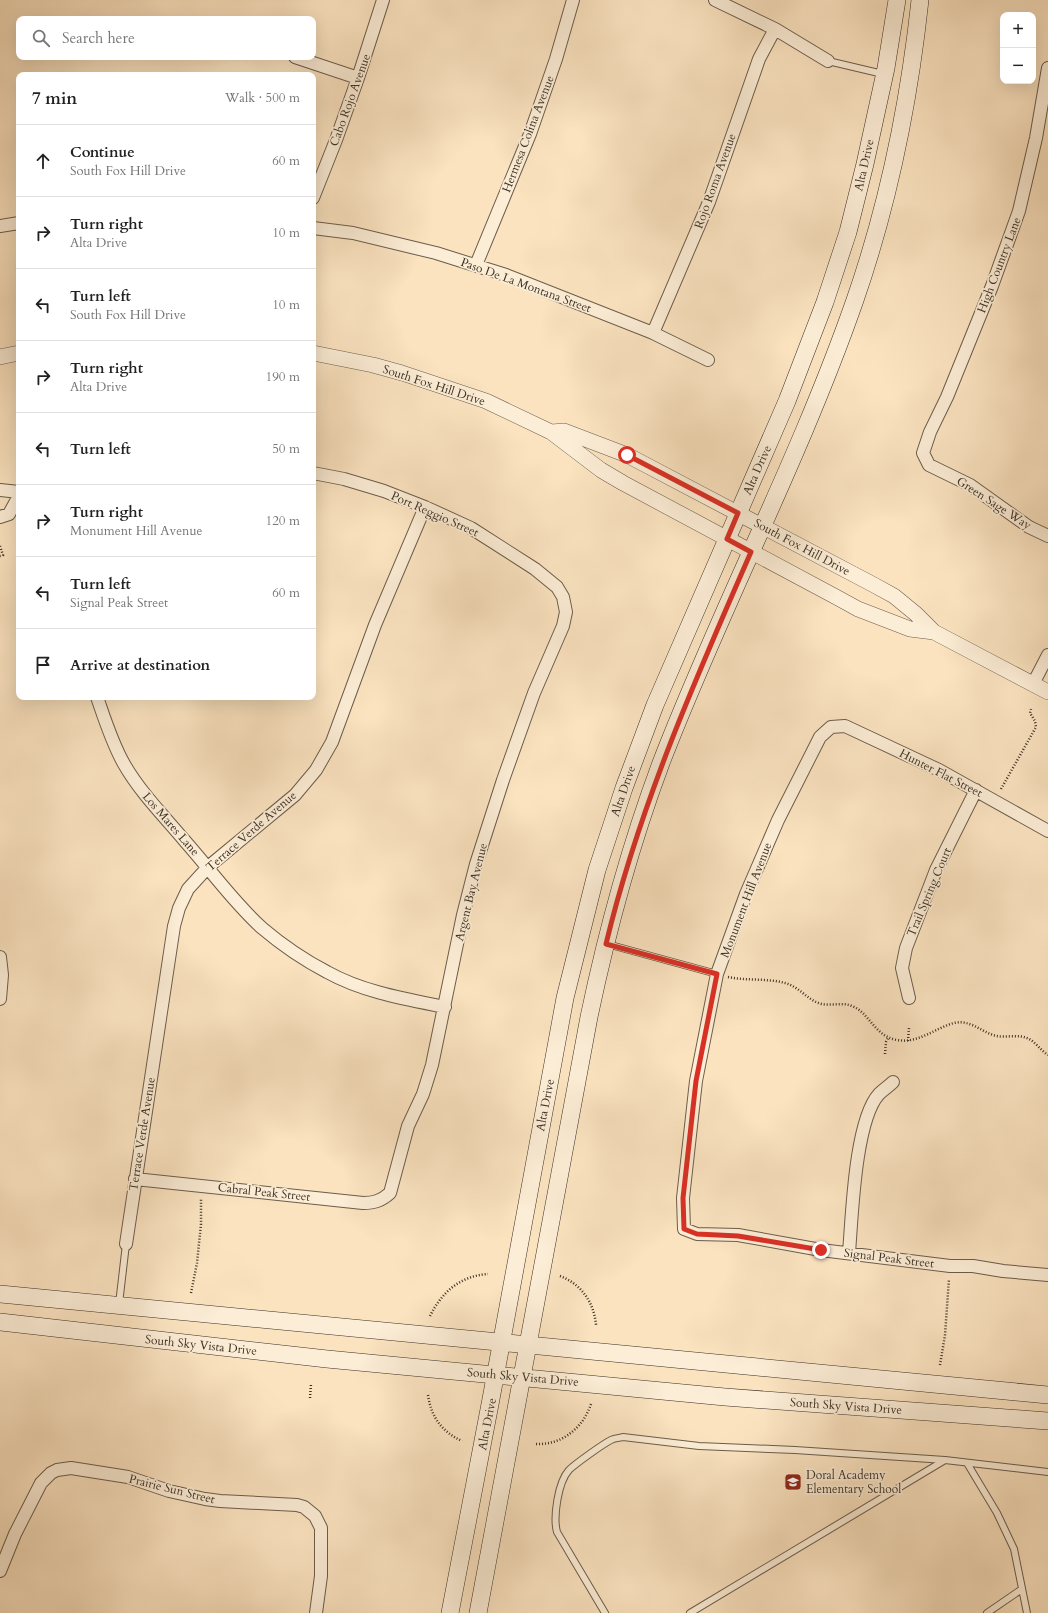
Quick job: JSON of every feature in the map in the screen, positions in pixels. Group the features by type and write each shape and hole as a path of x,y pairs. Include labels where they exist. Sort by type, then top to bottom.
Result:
{"main road":[{"name":"Alta Drive","path":"450,1613 496,1375 565,998 597,870 637,750 804,358 838,266 865,164 884,74 897,0"},
{"path":"478,1613 589,1017 621,883 661,764 693,685 824,380 841,338 867,262 889,185 904,116 920,0"},
{"path":"0,1294 1048,1395"},
{"name":"South Sky Vista Drive","path":"0,1322 327,1359 725,1397 1048,1421"}],"street":[{"name":"Cabo Rojo Avenue","path":"316,190 358,78 383,0"},
{"name":"Hermesa Colina Avenue","path":"476,265 530,134 556,59 573,0"},
{"path":"715,0 775,30 828,61"},
{"name":"Rojo Roma Avenue","path":"653,333 709,202 759,59 775,30"},
{"path":"303,60 358,78"},
{"name":"High Country Lane","path":"923,453 930,432 947,397 992,286 1019,211 1036,138 1048,68"},
{"path":"0,226 16,223"},
{"name":"Paso De La Montana Street","path":"316,228 361,235 436,253 506,275 653,333 708,360"},
{"path":"0,357 16,354"},
{"name":"South Fox Hill Drive","path":"316,354 373,365 433,382 486,402 551,432 601,470 858,609 910,629 934,632"},
{"name":"South Fox Hill Drive","path":"551,432 564,431 627,455 738,513 894,596 916,614 934,632 1048,692"},
{"name":"Green Sage Way","path":"923,453 929,465 970,485 1029,527 1048,536"},
{"name":"Port Reggio Street","path":"316,474 344,479 384,491 425,507 471,528 522,561 557,587 563,596"},
{"path":"0,490 16,492"},
{"path":"0,517 8,514 16,501"},
{"name":"Terrace Verde Avenue","path":"126,1244 174,926 179,908 188,890 208,867 295,794 316,770 332,742 375,625 425,507"},
{"name":"Argent Bay Avenue","path":"390,1193 408,1126 423,1094 432,1065 463,915 476,864 503,780 534,693 563,626 566,612 563,596"},
{"path":"1033,684 1048,655"},
{"name":"Los Mares Lane","path":"98,700 113,743 124,765 142,790 242,908 261,927 302,958 327,973 355,986 383,994 445,1007"},
{"name":"Hunter Flat Street","path":"831,727 846,726 939,770 1048,831"},
{"name":"Monument Hill Avenue","path":"684,1229 683,1198 696,1081 746,894 778,820 820,737 831,727"},
{"name":"Trail Spring Court","path":"909,998 902,968 906,948 936,870 976,790"},
{"path":"0,957 2,975 0,999"},
{"path":"850,1253 862,1133 870,1109 878,1094 893,1082"},
{"name":"Cabral Peak Street","path":"135,1179 363,1203 374,1203 384,1199 390,1193"},
{"name":"Signal Peak Street","path":"684,1229 697,1234 738,1236 821,1250 950,1266 973,1266 1003,1271 1048,1275"},
{"name":"Prairie Sun Street","path":"0,1571 12,1540 41,1483 51,1473 64,1468 107,1473 128,1477 169,1491 220,1502 297,1505 310,1511 319,1522 321,1535 321,1576 316,1613"}],"lane":[{"path":"828,61 884,74"},
{"path":"606,944 723,976"},
{"path":"119,1305 126,1244"},
{"path":"605,1613 557,1532 555,1515 562,1482 568,1471 612,1440 623,1437 698,1446 795,1450 945,1460 1048,1472"},
{"path":"690,1613 945,1460"},
{"path":"967,1462 997,1513 1014,1549 1027,1613"},
{"path":"987,1613 1022,1589"}],"path":[{"path":"0,546 3,555 0,556"},
{"path":"1001,789 1036,727 1035,721 1030,713 1031,709"},
{"path":"723,976 782,982 795,987 814,1001 821,1004 853,1006 888,1038 908,1041 949,1025 962,1022 974,1025 996,1036 1027,1038 1048,1055"},
{"path":"908,1041 909,1028"},
{"path":"885,1054 886,1042 888,1038"},
{"path":"191,1294 197,1263 201,1224 201,1199"},
{"path":"430,1316 441,1297 452,1287 465,1279 488,1274"},
{"path":"560,1276 575,1284 584,1293 594,1312 596,1325"},
{"path":"940,1365 945,1335 949,1279"},
{"path":"310,1398 311,1384"},
{"path":"428,1395 431,1411 439,1425 451,1435 462,1441"},
{"path":"536,1444 548,1443 568,1436 580,1425 591,1404"}],"place":[{"name":"Doral Academy Elementary School","path":"793,1482"}],"route":[{"path":"627,455 738,513 727,539 751,552 693,685 661,764 621,883 606,944 717,974 696,1081 683,1198 684,1229 697,1234 738,1236 821,1250"}]}
